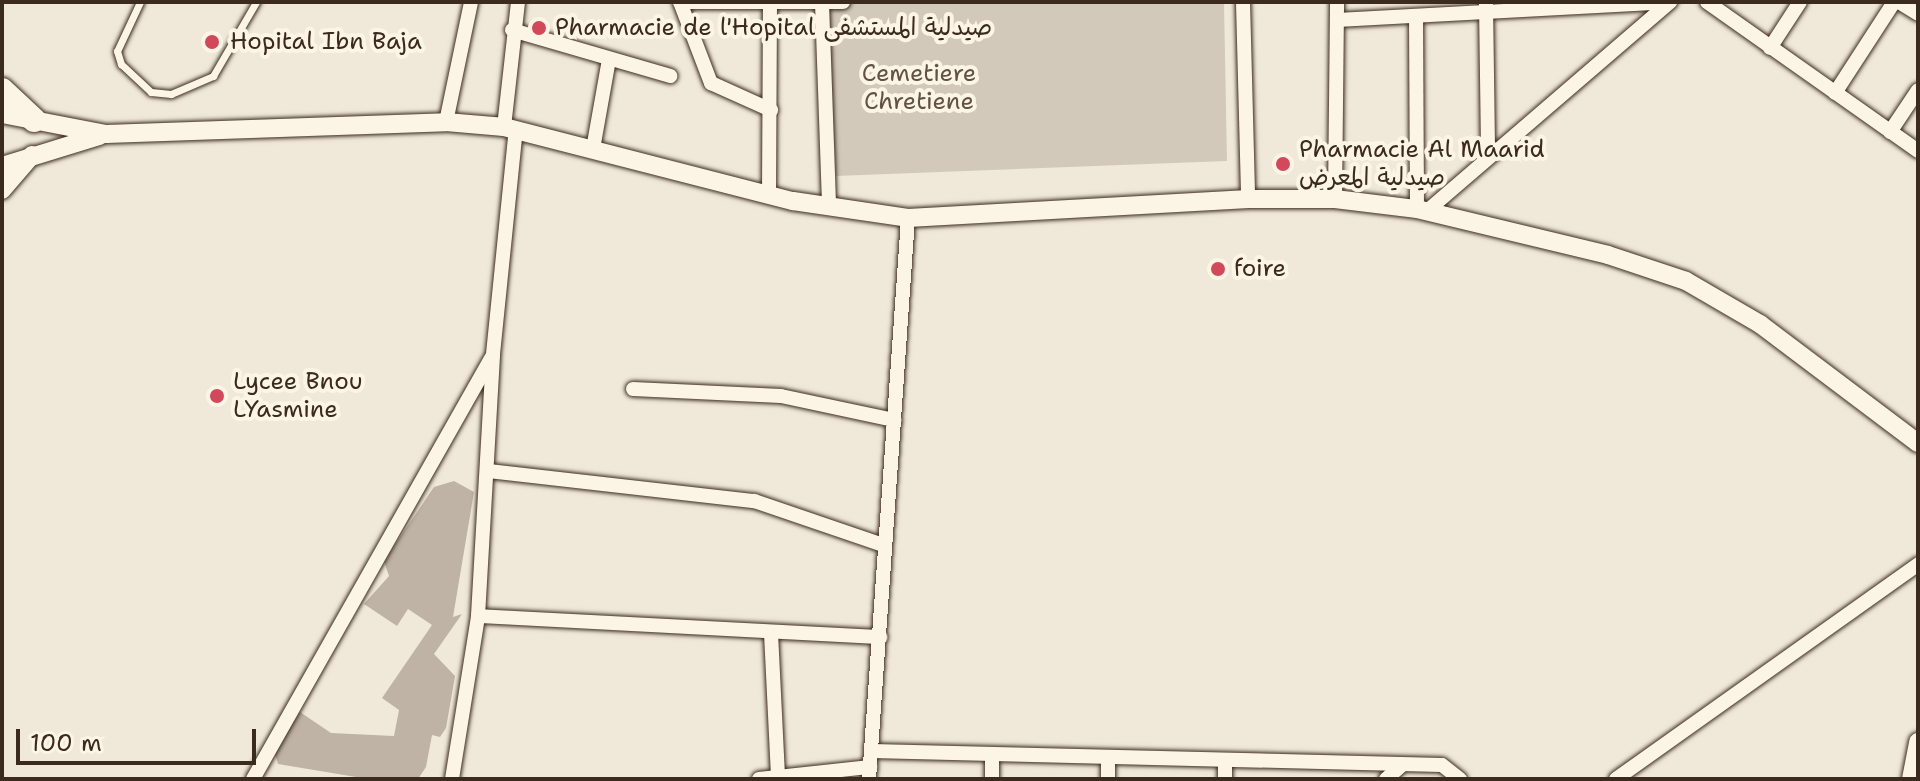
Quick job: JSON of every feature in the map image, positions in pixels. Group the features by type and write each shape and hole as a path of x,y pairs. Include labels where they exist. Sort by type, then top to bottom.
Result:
{"main road":[{"path":"2,90 34,120"}],"street":[{"path":"446,122 471,2"},
{"path":"452,779 478,616 510,128 512,30 518,2"},
{"path":"771,110 711,83 680,2 770,7 843,2"},
{"path":"1243,2 1248,199"},
{"path":"1335,199 1337,2"},
{"path":"1337,20 1416,16 1486,6 1668,2"},
{"path":"1422,210 1668,2"},
{"path":"1707,2 1918,151"},
{"path":"1770,48 1800,2"},
{"path":"1835,93 1896,2 1918,14"},
{"path":"822,3 829,208"},
{"path":"1486,6 1488,156"},
{"path":"769,194 770,7"},
{"path":"1416,16 1422,210"},
{"path":"512,30 670,76"},
{"path":"593,149 609,59"},
{"path":"1890,132 1918,90"},
{"path":"2,114 106,134"},
{"path":"2,166 34,153 106,134 446,122 510,128 829,208 908,218 1248,199 1335,199 1422,210 1608,255 1686,281 1760,324 1918,443"},
{"path":"2,190 34,153"},
{"path":"870,766 908,218"},
{"path":"253,779 493,354"},
{"path":"633,389 781,396 894,420"},
{"path":"489,471 754,501 883,545"},
{"path":"1616,779 1918,564"},
{"path":"478,616 880,637"},
{"path":"771,633 778,777"},
{"path":"1911,779 1918,742"},
{"path":"759,779 992,755 1442,765 1460,779"},
{"path":"992,755 992,779"},
{"path":"1108,758 1108,779"},
{"path":"1225,761 1225,779"},
{"path":"1386,779 1402,765"}],"lane":[{"path":"140,2 117,51 121,64 151,92 171,94 213,76 256,2"}],"green space":[{"name":"Cemetiere Chretiene","path":"827,2 1224,2 1227,161 836,176"}],"building":[{"path":"454,481 474,492 453,617 462,614 434,654 455,676 446,728 440,737 432,735 426,767 418,779 368,779 278,764 274,751 300,712 331,733 394,736 399,710 382,698 432,625 408,609 397,626 364,604 389,576 384,561 434,487"}],"place":[{"name":"Pharmacie de l'Hopital صيدلية المستشفى","path":"539,28"},
{"name":"Hopital Ibn Baja","path":"212,42"},
{"name":"Pharmacie Al Maarid صيدلية المعرض","path":"1283,164"},
{"name":"foire","path":"1218,269"},
{"name":"Lycee Bnou LYasmine","path":"217,396"}]}
